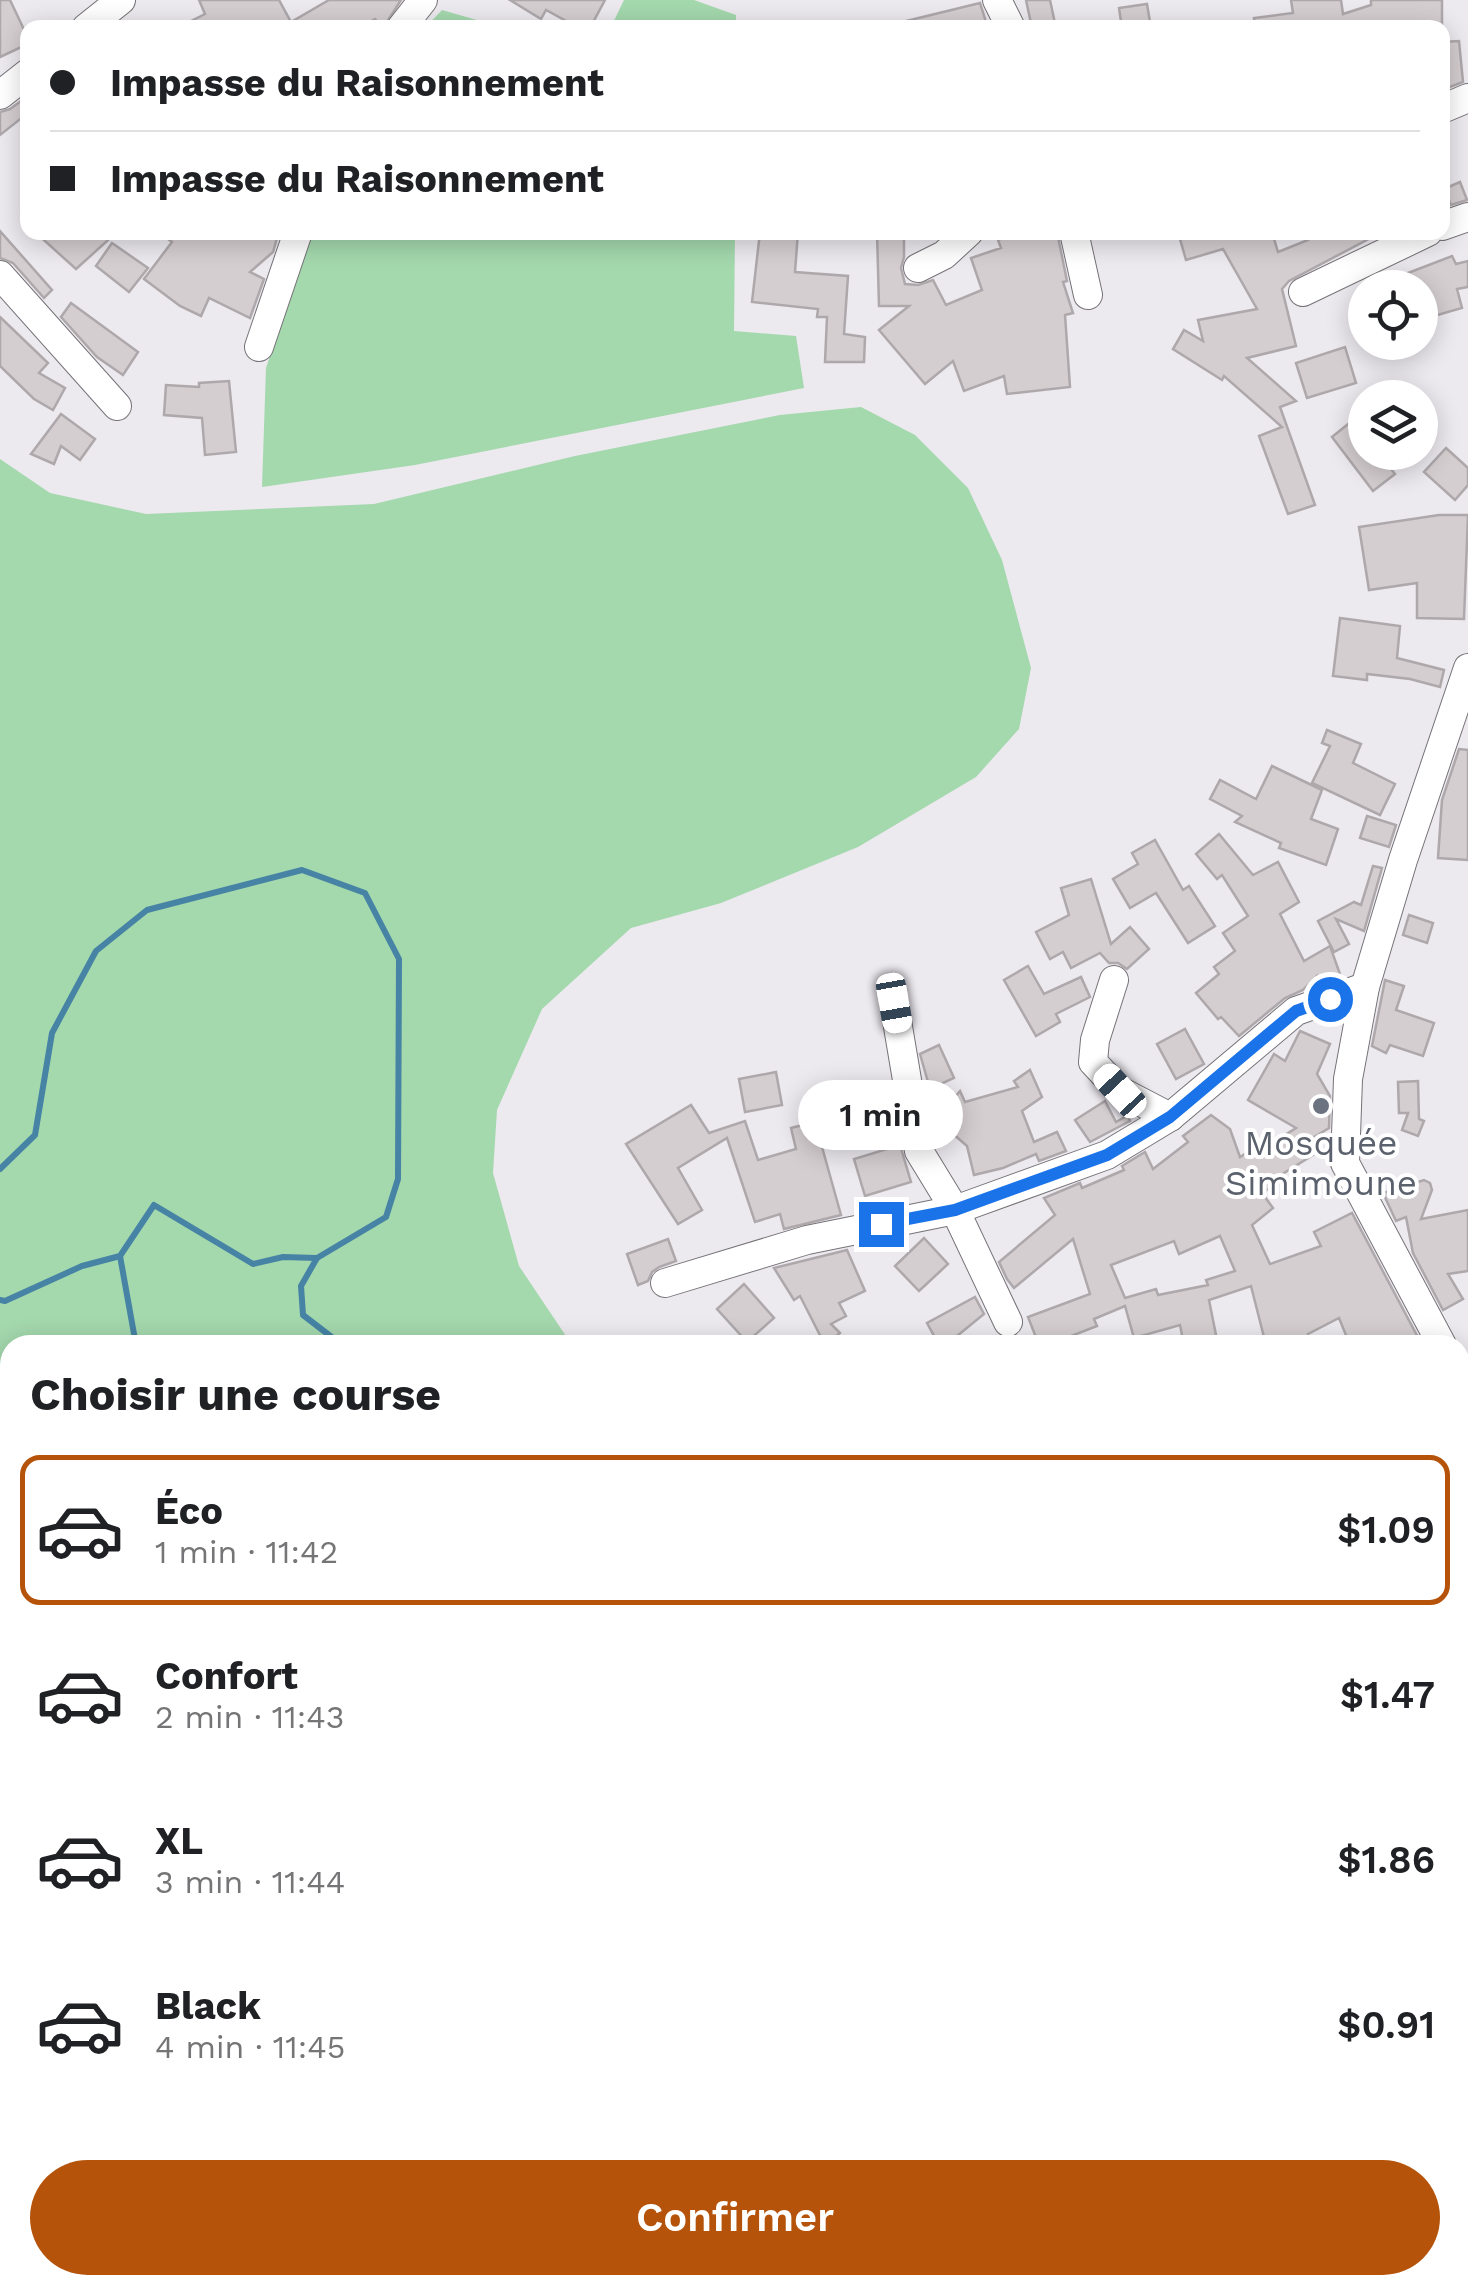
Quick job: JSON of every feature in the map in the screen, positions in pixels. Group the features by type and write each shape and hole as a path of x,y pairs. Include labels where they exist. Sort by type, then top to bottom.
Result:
{"street":[{"path":"96,20 122,0"},
{"path":"407,20 423,0"},
{"path":"259,347 295,240"},
{"path":"918,268 944,255 960,240"},
{"path":"1076,240 1088,295"},
{"path":"1303,292 1411,240"},
{"path":"0,275 117,406"},
{"path":"1437,1335 1345,1163 1348,1080 1365,987 1468,668"},
{"path":"1114,980 1092,1062 1120,1091 1170,1117"},
{"path":"665,1284 807,1240 955,1210 1107,1155 1170,1117 1296,1011 1365,987"},
{"path":"894,1003 919,1151 955,1210 1008,1322"}],"green space":[{"path":"624,0 694,0 736,15 736,20 614,20"},
{"path":"442,10 477,20 433,20"},
{"path":"309,240 735,240 734,331 796,336 804,388 415,465 262,487 266,368"},
{"path":"861,407 915,435 968,488 1002,560 1031,668 1019,729 976,777 858,847 721,903 631,928 542,1009 497,1110 493,1173 519,1266 565,1335 0,1335 0,459 50,493 146,514 374,504 575,456 780,415"}],"building":[{"path":"0,0 10,0 20,21 20,48 0,57"},
{"path":"199,0 279,0 290,20 193,20 205,14"},
{"path":"329,0 401,0 388,20 294,20"},
{"path":"510,0 605,0 594,20 564,20 546,10 541,19"},
{"path":"1026,0 1050,0 1054,20 1030,20"},
{"path":"1291,0 1341,0 1343,14 1371,5 1371,0 1442,0 1442,20 1254,20 1293,13"},
{"path":"980,3 985,20 910,20"},
{"path":"1147,4 1150,20 1121,20 1119,8"},
{"path":"1459,41 1463,82 1450,87 1450,42"},
{"path":"20,102 20,119 0,135 0,112"},
{"path":"1460,182 1467,200 1451,205 1450,186"},
{"path":"0,231 52,290 44,298 13,263 0,258"},
{"path":"44,240 108,240 76,269"},
{"path":"169,240 276,240 273,252 250,272 264,279 250,318 209,298 201,316 180,306 144,279 172,242"},
{"path":"759,240 797,240 795,272 848,276 844,334 865,337 864,362 825,362 827,317 817,317 818,309 752,302"},
{"path":"877,240 904,240 901,268 905,284 933,280 946,305 982,290 971,258 1001,248 998,240 1059,240 1067,281 1063,282 1073,313 1065,315 1070,387 1007,394 1004,376 964,391 953,361 925,384 879,330 909,306 879,306"},
{"path":"1180,240 1274,240 1278,252 1308,240 1367,240 1289,281 1282,289 1296,346 1247,358 1296,401 1280,407 1315,505 1288,514 1259,436 1282,427 1224,376 1222,380 1173,349 1184,330 1203,341 1198,320 1257,309 1223,249 1186,260"},
{"path":"112,243 148,268 129,292 96,266"},
{"path":"1452,256 1456,264 1468,261 1468,287 1457,289 1462,308 1438,315 1438,270 1416,270"},
{"path":"71,303 138,352 123,375 97,357 61,317"},
{"path":"0,317 48,363 39,373 65,388 53,410 34,399 0,366"},
{"path":"1345,347 1355,380 1307,398 1296,363"},
{"path":"229,381 236,452 205,455 202,418 164,415 166,385 199,387 199,383"},
{"path":"61,414 95,439 80,460 61,446 54,464 31,454"},
{"path":"1348,424 1348,458 1332,437"},
{"path":"1446,448 1468,468 1468,485 1455,500 1424,472 1438,470 1438,457"},
{"path":"1357,470 1392,470 1395,474 1373,491"},
{"path":"1439,515 1468,515 1464,619 1417,618 1417,583 1369,590 1359,527"},
{"path":"1340,618 1400,626 1397,658 1444,670 1440,687 1367,674 1367,680 1333,676"},
{"path":"1327,730 1361,744 1353,763 1395,784 1380,815 1312,783 1330,746 1322,743"},
{"path":"1459,749 1468,750 1468,860 1438,858 1442,800"},
{"path":"1272,766 1322,790 1311,819 1338,829 1326,865 1279,848 1281,843 1235,822 1242,816 1210,799 1220,780 1256,799"},
{"path":"1367,816 1396,825 1389,847 1360,838"},
{"path":"1219,834 1253,875 1278,862 1299,902 1280,914 1304,961 1330,946 1341,977 1312,987 1318,975 1239,1036 1196,993 1219,974 1214,967 1235,951 1223,933 1248,916 1222,875 1217,879 1196,854"},
{"path":"1155,840 1183,890 1189,886 1215,926 1188,943 1156,893 1130,908 1113,879 1138,864 1132,853"},
{"path":"1373,866 1382,868 1364,931 1336,919 1349,944 1334,952 1318,921 1354,902 1361,905"},
{"path":"1091,879 1111,944 1130,927 1149,949 1127,969 1109,963 1100,953 1071,968 1063,952 1050,959 1036,932 1069,915 1061,888"},
{"path":"1409,915 1433,923 1427,943 1403,935"},
{"path":"1028,966 1044,994 1081,977 1090,997 1056,1014 1060,1022 1036,1036 1004,980"},
{"path":"1385,980 1404,986 1396,1010 1434,1023 1423,1056 1390,1045 1386,1053 1372,1046"},
{"path":"1185,1029 1204,1064 1176,1079 1157,1044"},
{"path":"1300,1031 1330,1044 1317,1074 1330,1096 1329,1128 1306,1142 1313,1155 1276,1178 1278,1183 1262,1193 1273,1208 1252,1225 1270,1264 1321,1246 1314,1232 1352,1213 1417,1335 1346,1335 1339,1318 1308,1335 1263,1335 1251,1286 1209,1300 1216,1335 1182,1335 1180,1325 1133,1335 1125,1306 1094,1319 1097,1326 1074,1335 1035,1335 1028,1317 1090,1294 1073,1239 1014,1288 1007,1279 999,1262 1055,1215 1044,1198 1080,1183 1082,1188 1124,1170 1122,1166 1145,1152 1153,1169 1188,1142 1183,1136 1211,1115 1230,1129 1240,1157 1256,1147 1259,1151 1296,1128 1248,1100 1274,1054 1285,1061","holes":["1220,1236 1235,1271 1206,1280 1208,1285 1158,1295 1156,1289 1125,1298 1111,1265 1174,1241 1179,1254"]},
{"path":"939,1045 954,1078 930,1089 920,1054"},
{"path":"1030,1070 1042,1097 1022,1111 1034,1142 1057,1132 1066,1151 1039,1161 1036,1154 974,1175 967,1146 936,1119 960,1091 965,1102 1018,1087 1014,1081"},
{"path":"776,1072 782,1105 745,1112 739,1079"},
{"path":"1418,1081 1419,1119 1424,1121 1418,1136 1402,1130 1408,1113 1399,1113 1398,1082"},
{"path":"1105,1101 1116,1122 1128,1115 1130,1121 1090,1142 1075,1120"},
{"path":"691,1105 709,1133 745,1121 758,1160 796,1149 791,1128 815,1122 841,1215 784,1229 780,1214 755,1222 727,1138 678,1168 702,1210 678,1224 626,1144"},
{"path":"900,1145 911,1182 865,1196 854,1159"},
{"path":"1424,1180 1432,1190 1421,1219 1468,1210 1468,1271 1448,1274 1463,1299 1443,1310 1413,1253 1406,1217 1396,1221 1383,1193"},
{"path":"924,1238 948,1264 919,1291 895,1266"},
{"path":"668,1239 676,1261 659,1267 648,1281 638,1285 627,1254"},
{"path":"847,1250 865,1291 839,1303 846,1316 831,1324 840,1333 820,1335 800,1296 794,1300 774,1268"},
{"path":"744,1284 774,1318 755,1335 741,1335 717,1309"},
{"path":"975,1297 984,1314 958,1335 934,1335 927,1323"}],"waterway":[{"path":"0,1169 35,1135 52,1033 96,951 147,910 302,870 365,893 399,959 398,1179 386,1217 317,1258 301,1286 303,1315 329,1335"},
{"path":"0,1300 82,1266 120,1256 154,1205 253,1264 283,1257 317,1258"},
{"path":"120,1256 134,1335"}],"place":[{"name":"Mosquée Simimoune","path":"1321,1106"}],"route":[{"path":"881,1224 955,1210 1107,1155 1170,1117 1296,1011 1330,999"}]}
